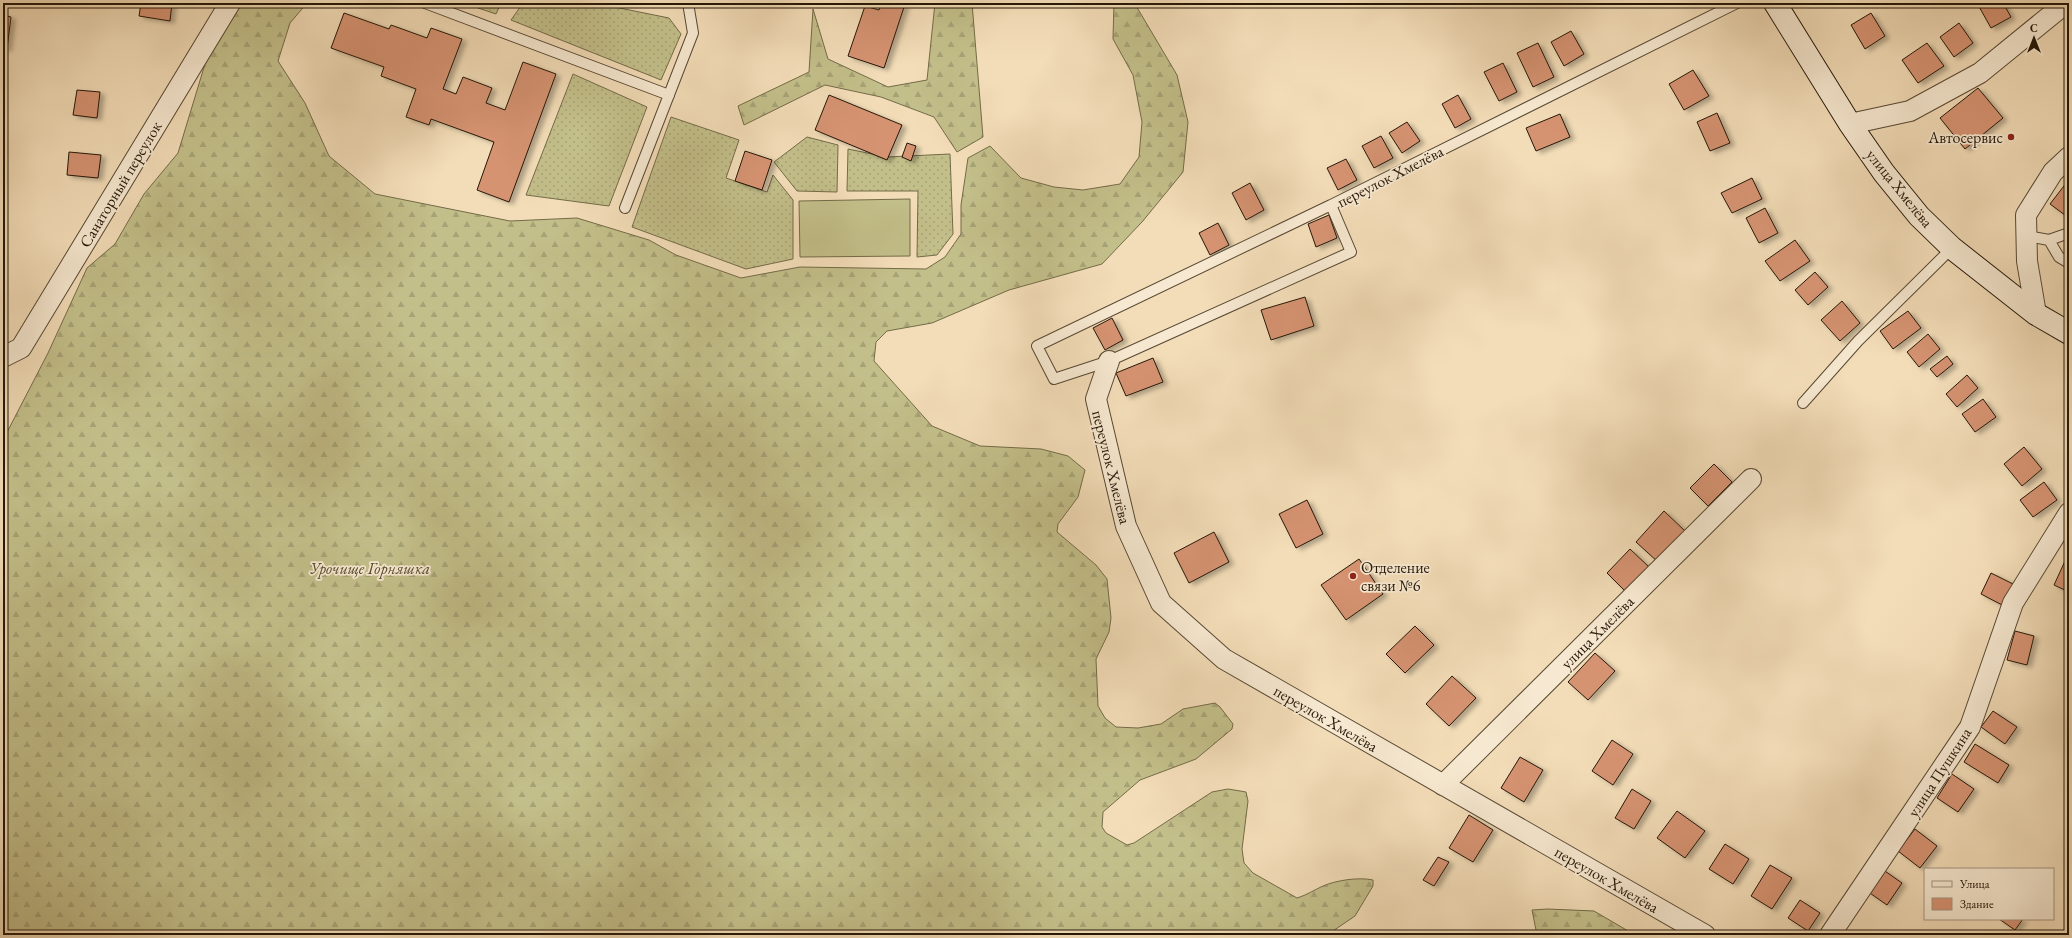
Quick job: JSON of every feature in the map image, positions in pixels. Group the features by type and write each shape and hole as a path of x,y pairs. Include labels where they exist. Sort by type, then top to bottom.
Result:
{"main road":[{"name":"улица Хмелёва","path":"1775,3 1850,124 1884,173 1909,204 1952,248 2036,314 2069,333"}],"street":[{"name":"Санаторный переулок","path":"3,357 21,348 230,3"},
{"path":"1850,124 1910,111 1980,73 2066,3"},
{"path":"2036,314 2027,261 2026,215 2053,172 2069,157"},
{"name":"переулок Хмелёва","path":"1109,361 1096,399 1126,526 1161,603 1224,659 1705,935"},
{"name":"улица Хмелёва","path":"1443,785 1752,479"},
{"name":"улица Пушкина","path":"1830,935 1970,727 2013,603 2069,513"}],"lane":[{"path":"425,3 669,95"},
{"path":"625,208 693,34 688,3"},
{"name":"переулок Хмелёва","path":"1109,361 1351,252 1331,205 1737,3"},
{"path":"1109,361 1054,379 1036,346 1331,205"},
{"path":"2027,236 2050,240 2069,233"},
{"path":"2050,240 2059,257 2069,263"},
{"path":"1802,402 1858,342 1952,248"}],"green space":[{"name":"Урочище Горняшка","path":"235,3 307,3 290,23 278,61 305,103 329,156 375,194 510,221 577,218 649,240 676,255 741,278 800,267 926,269 945,257 961,234 961,205 968,158 990,146 1021,178 1054,187 1083,190 1120,184 1139,157 1142,122 1133,75 1113,39 1114,3 1135,4 1177,75 1188,122 1183,172 1142,222 1102,264 1009,290 932,323 887,331 876,342 874,361 932,426 980,446 1041,449 1068,456 1085,470 1078,497 1058,524 1057,532 1096,565 1107,579 1111,618 1109,632 1096,659 1098,706 1105,718 1116,727 1138,728 1161,724 1183,709 1215,703 1233,724 1232,729 1196,759 1140,780 1103,812 1102,827 1106,833 1127,845 1134,843 1212,792 1228,789 1246,792 1248,801 1242,849 1244,863 1253,873 1297,898 1335,882 1355,879 1373,880 1373,886 1355,916 1327,935 3,935 3,440 48,353 87,268 115,244 144,194 178,153 205,64"},
{"path":"463,3 501,3 496,14"},
{"path":"523,3 595,3 669,18 681,34 661,80 511,20"},
{"path":"935,3 972,3 983,137 957,152 934,117 881,97 825,85 744,125 738,106 809,72 813,9 828,59 888,87 927,80"},
{"path":"573,74 647,107 609,206 526,195"},
{"path":"671,117 739,140 726,178 767,192 773,175 793,200 793,259 746,269 632,227"},
{"path":"807,137 838,145 837,192 797,191 774,162"},
{"path":"848,149 887,157 950,154 953,234 937,255 917,257 918,191 847,191"},
{"path":"910,199 910,256 800,257 799,201"},
{"path":"1548,909 1594,911 1635,935 1537,935 1532,910"}],"building":[{"path":"141,3 172,3 170,21 139,16"},
{"path":"882,3 905,4 884,68 848,56 865,6 879,10"},
{"path":"1977,3 2003,3 2011,17 1991,28"},
{"path":"344,13 389,29 391,25 427,38 431,28 462,39 443,89 456,94 463,77 492,88 486,103 505,110 523,62 556,74 509,202 477,190 494,142 431,119 429,125 406,117 416,89 381,76 384,67 331,48"},
{"path":"1871,13 1885,36 1865,49 1851,25"},
{"path":"3,15 11,17 7,49 3,48"},
{"path":"1959,23 1973,43 1954,57 1940,37"},
{"path":"1571,31 1584,54 1564,66 1551,42"},
{"path":"1538,43 1554,77 1533,87 1517,53"},
{"path":"1927,43 1944,66 1918,83 1902,60"},
{"path":"1503,63 1517,92 1499,101 1484,72"},
{"path":"1693,70 1709,96 1684,110 1669,84"},
{"path":"1978,88 2003,118 1965,149 1940,118"},
{"path":"77,90 100,92 97,118 73,115"},
{"path":"829,95 902,125 887,160 815,130"},
{"path":"1458,95 1471,119 1455,128 1442,104"},
{"path":"1717,113 1730,143 1710,151 1697,122"},
{"path":"1560,114 1570,137 1536,151 1526,128"},
{"path":"1407,122 1420,141 1402,153 1389,133"},
{"path":"1381,136 1393,158 1374,168 1362,146"},
{"path":"907,143 916,146 911,161 902,157"},
{"path":"745,151 772,160 762,190 735,181"},
{"path":"69,152 101,155 98,178 67,175"},
{"path":"1346,159 1357,180 1338,190 1327,168"},
{"path":"1752,178 1762,199 1732,213 1721,193"},
{"path":"2067,182 2069,184 2069,218 2050,204"},
{"path":"1250,183 1264,210 1246,220 1232,193"},
{"path":"1765,208 1778,233 1759,243 1746,218"},
{"path":"1329,215 1337,238 1316,247 1308,224"},
{"path":"1218,223 1229,245 1210,255 1199,233"},
{"path":"1795,240 1810,261 1780,281 1765,261"},
{"path":"1815,272 1828,287 1808,305 1795,290"},
{"path":"1305,297 1314,326 1271,340 1261,310"},
{"path":"1842,301 1860,323 1840,341 1821,320"},
{"path":"1908,311 1921,328 1893,349 1880,331"},
{"path":"1112,318 1123,340 1105,350 1093,328"},
{"path":"1928,334 1940,349 1919,367 1907,352"},
{"path":"1947,356 1953,364 1937,377 1930,369"},
{"path":"1153,358 1163,382 1126,396 1116,373"},
{"path":"1967,375 1978,388 1957,407 1946,394"},
{"path":"1983,399 1996,417 1975,432 1962,414"},
{"path":"2024,447 2042,469 2022,486 2004,464"},
{"path":"1714,464 1732,482 1708,506 1690,488"},
{"path":"2044,482 2057,500 2033,517 2020,500"},
{"path":"1307,500 1323,534 1296,548 1279,514"},
{"path":"1664,511 1685,531 1658,562 1636,542"},
{"path":"1214,532 1229,562 1189,583 1174,553"},
{"path":"1630,549 1649,567 1625,591 1607,573"},
{"path":"1359,559 1383,594 1346,620 1321,585"},
{"path":"2065,561 2069,563 2069,592 2054,585"},
{"path":"1991,573 2015,585 2004,606 1981,594"},
{"path":"1415,626 1434,645 1405,673 1386,654"},
{"path":"2015,631 2034,636 2027,665 2007,660"},
{"path":"1595,653 1615,671 1588,700 1568,682"},
{"path":"1452,676 1476,698 1449,726 1426,704"},
{"path":"1993,711 2017,727 2005,744 1981,727"},
{"path":"1612,740 1633,754 1613,785 1592,771"},
{"path":"1975,744 2009,765 1998,783 1964,762"},
{"path":"1520,757 1543,770 1524,802 1501,788"},
{"path":"1952,774 1974,789 1958,812 1937,798"},
{"path":"1632,789 1651,801 1634,829 1615,818"},
{"path":"1677,811 1705,831 1685,858 1657,838"},
{"path":"1469,815 1493,830 1473,862 1449,848"},
{"path":"1915,829 1937,846 1920,868 1898,851"},
{"path":"1725,844 1749,859 1733,884 1709,869"},
{"path":"1438,857 1449,862 1434,886 1423,880"},
{"path":"1770,865 1792,878 1772,909 1751,896"},
{"path":"1882,869 1902,883 1887,905 1867,891"},
{"path":"1800,900 1820,913 1808,931 1788,918"},
{"path":"2000,920 2022,920 2015,930"}],"place":[{"name":"Автосервис","path":"2011,137"},
{"name":"Отделение связи №6","path":"1353,576"}]}
